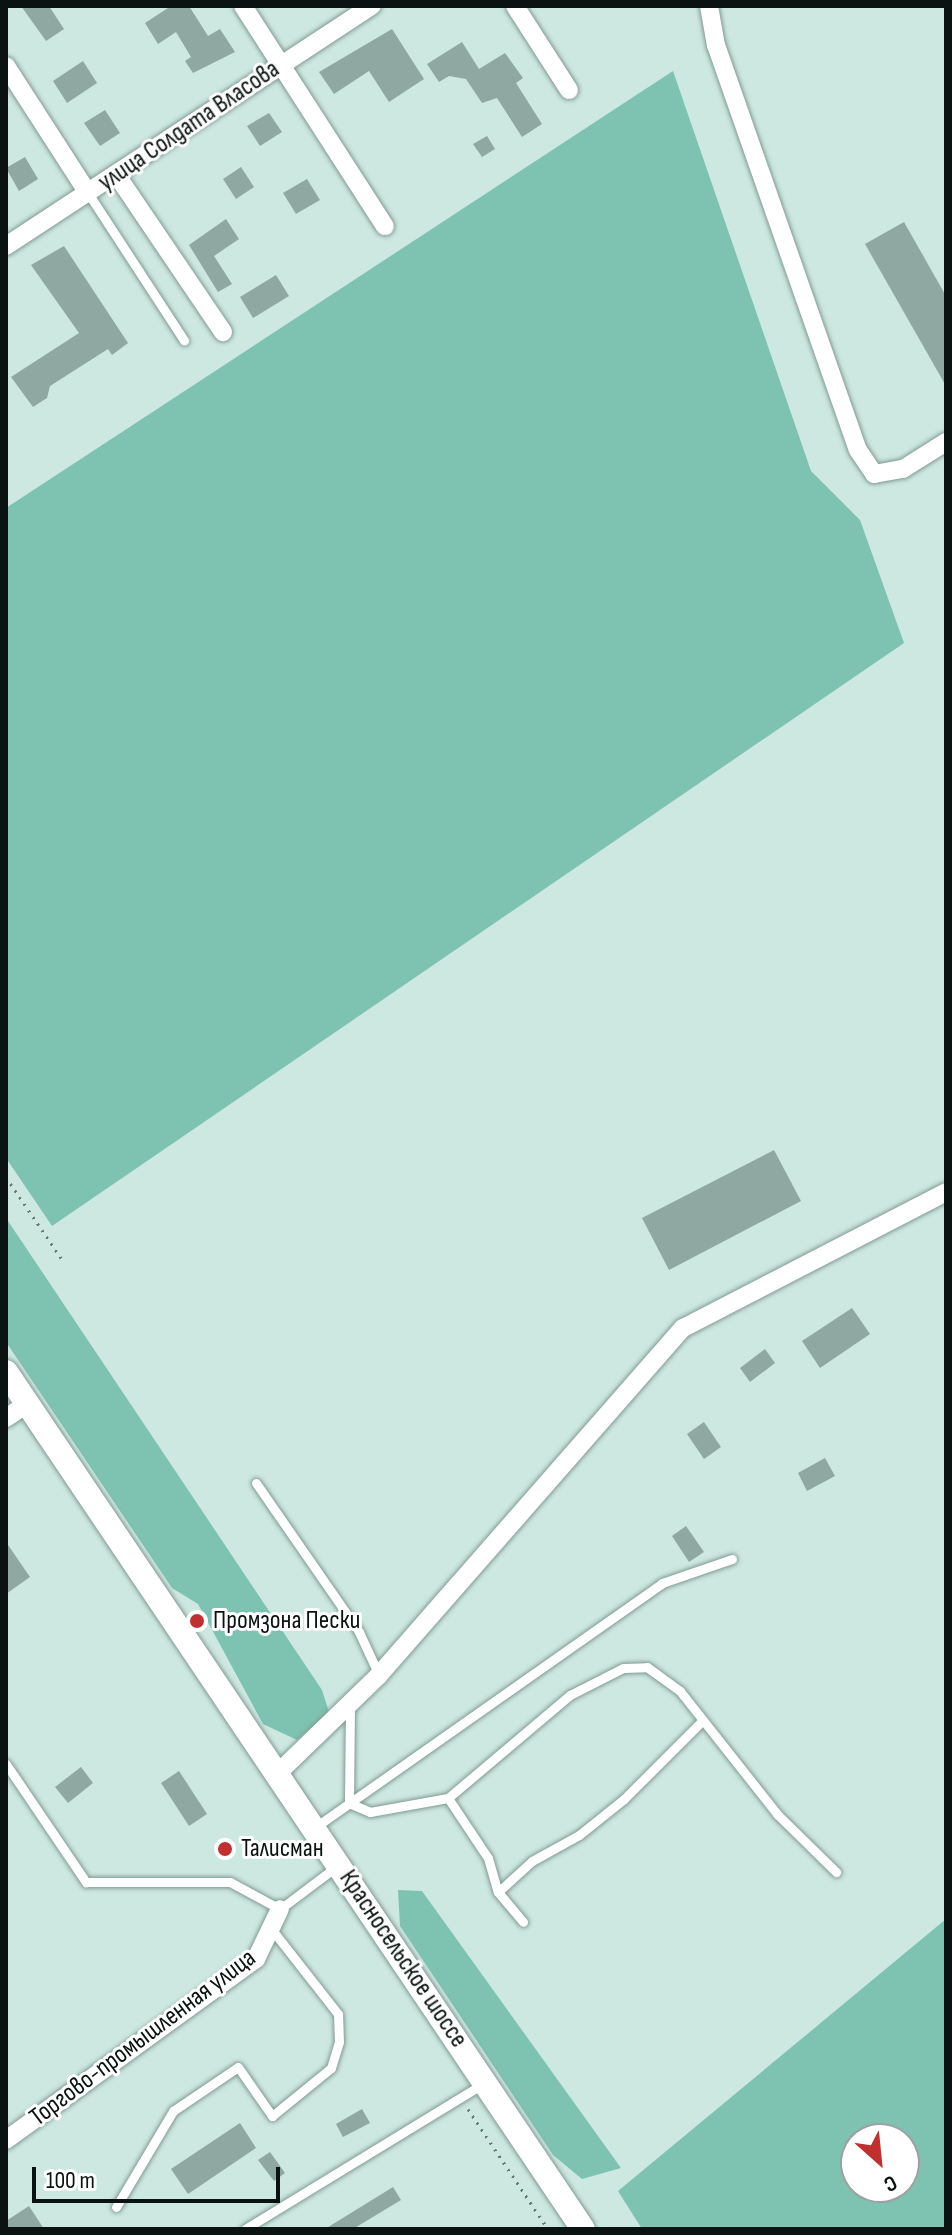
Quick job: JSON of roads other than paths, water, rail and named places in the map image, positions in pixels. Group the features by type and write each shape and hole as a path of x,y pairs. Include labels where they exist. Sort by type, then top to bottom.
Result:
{"main road":[{"name":"Красносельское шоссе","path":"6,1372 583,2229"}],"street":[{"path":"243,6 385,226"},
{"name":"улица Солдата Власова","path":"6,246 372,6"},
{"path":"515,6 569,90"},
{"path":"709,6 716,45 858,450 874,474 903,469 946,442"},
{"path":"6,66 88,193"},
{"path":"116,174 223,332"},
{"path":"277,1774 379,1675 683,1328 946,1192"},
{"path":"6,1418 27,1404"},
{"name":"Торгово-промышленная улица","path":"6,2140 256,1959 273,1931 280,1909"}],"lane":[{"path":"88,193 184,340"},
{"path":"256,1483 359,1632 379,1675"},
{"path":"314,1828 662,1583 732,1559"},
{"path":"349,1803 370,1812 448,1798 570,1695 623,1668 647,1667 662,1676 777,1814 836,1872"},
{"path":"349,1803 350,1704"},
{"path":"498,1892 532,1861 579,1835 624,1799 702,1721"},
{"path":"6,1764 86,1882 230,1882 280,1909 338,1865"},
{"path":"448,1798 488,1858 498,1892 523,1922"},
{"path":"116,2207 173,2111 238,2067 272,2116 331,2068 339,2042 338,2014 273,1931"},
{"path":"245,2229 486,2081"}],"place":[{"name":"Промзона Пески","path":"197,1621"},
{"name":"Талисман","path":"225,1849"}]}
